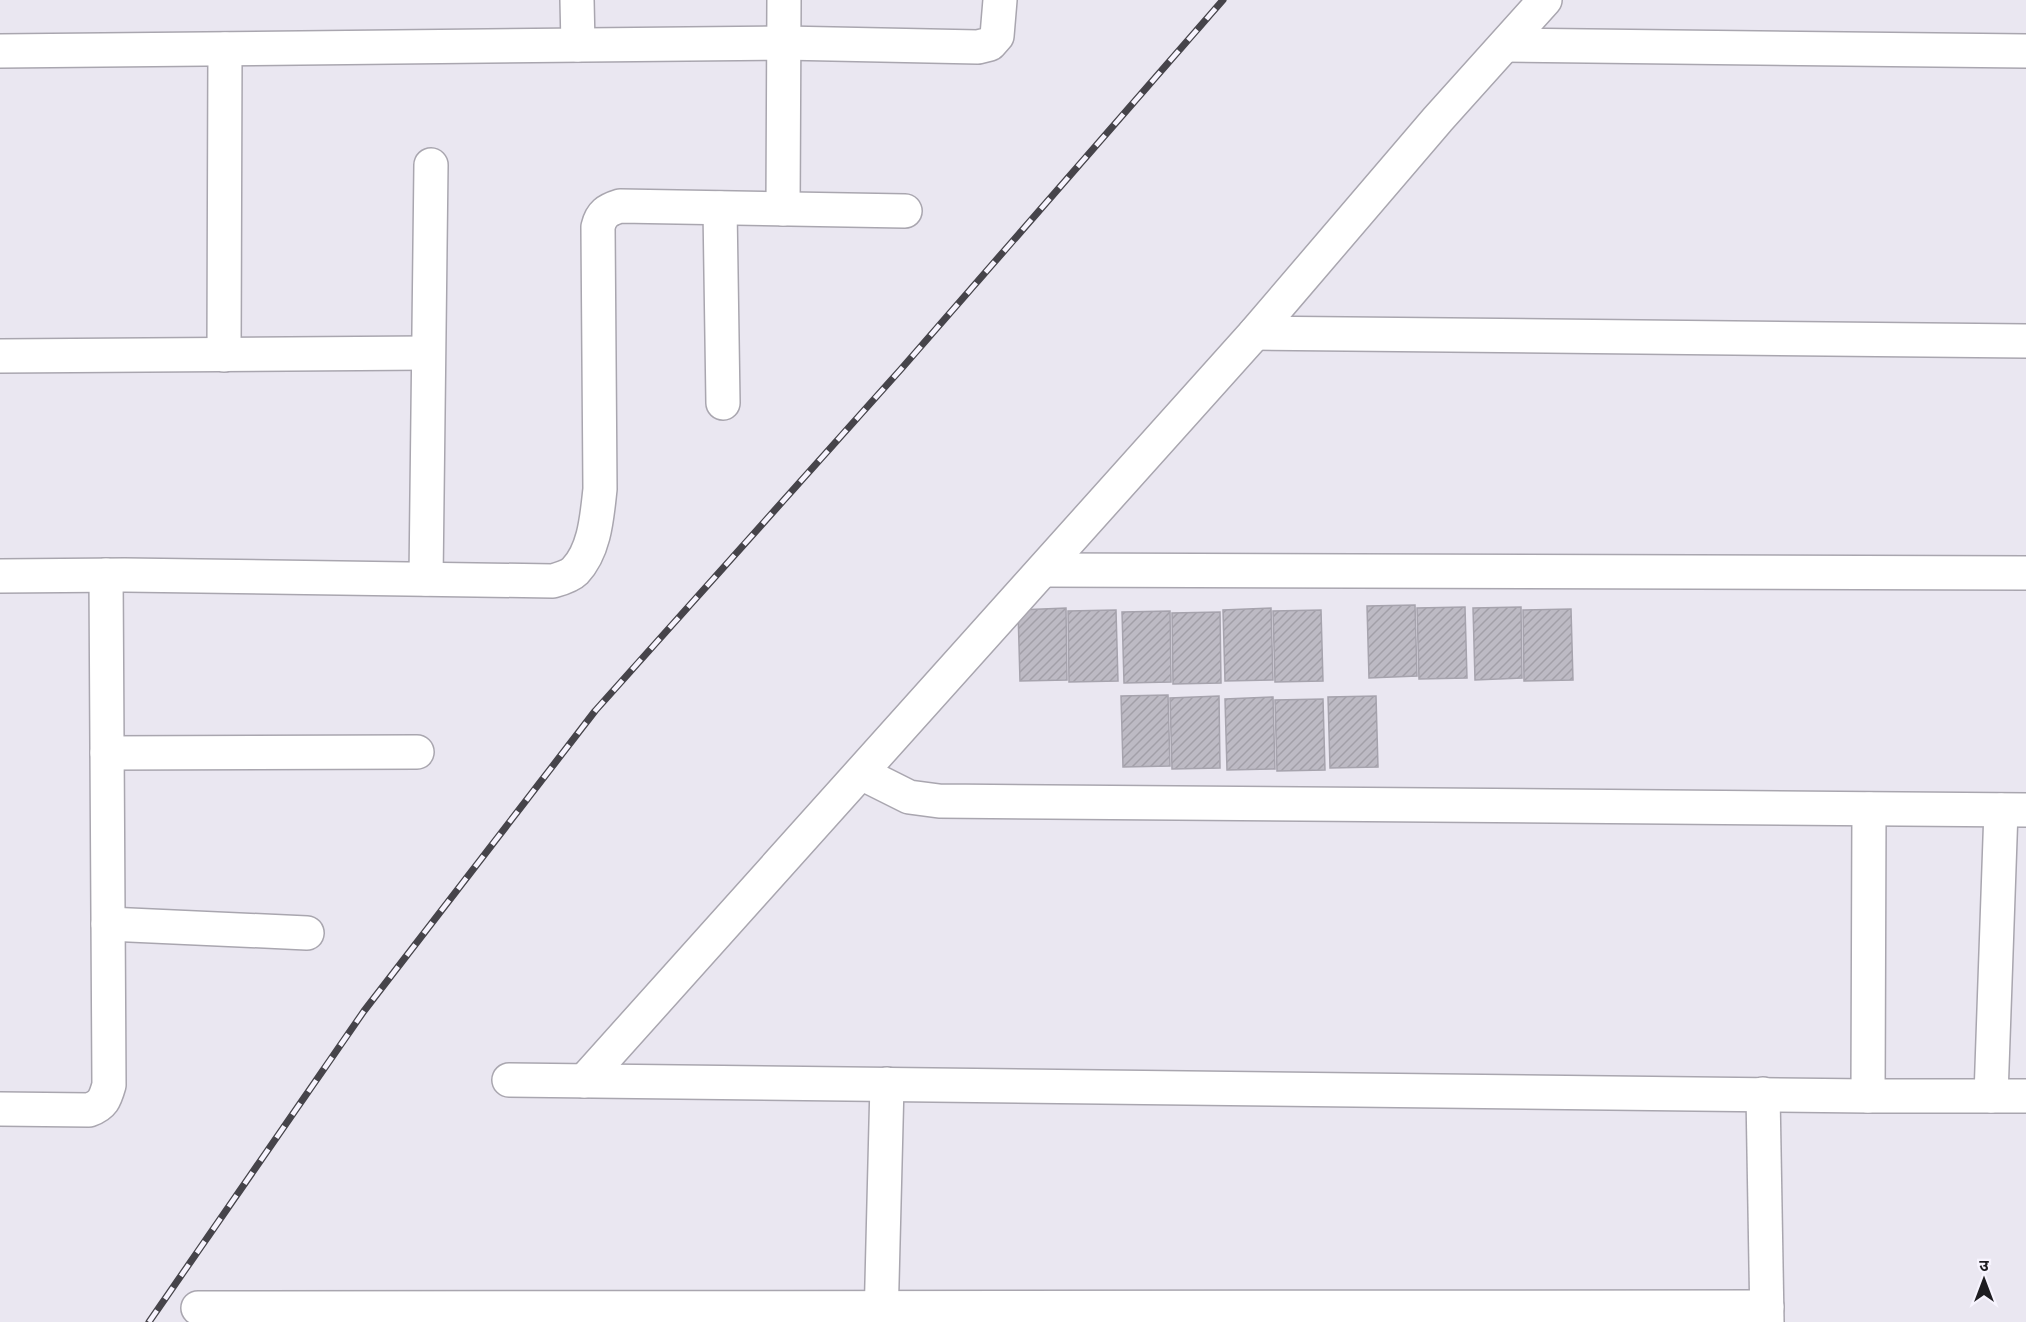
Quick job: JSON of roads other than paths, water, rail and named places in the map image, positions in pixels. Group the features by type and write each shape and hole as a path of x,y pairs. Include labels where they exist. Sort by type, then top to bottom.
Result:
{"street":[{"path":"577,0 578,45"},
{"path":"783,209 784,0"},
{"path":"0,51 784,43 978,47 990,44 997,36 1000,0"},
{"path":"584,1081 1255,333 1438,118 1545,0"},
{"path":"1504,45 2026,51"},
{"path":"224,354 225,49"},
{"path":"426,579 430,165"},
{"path":"0,576 106,575 553,581 574,573 585,557 597,525 600,489 598,227 600,218 609,210 620,206 905,211"},
{"path":"720,208 723,402"},
{"path":"1255,333 2026,340"},
{"path":"0,356 429,353"},
{"path":"1043,570 2026,573"},
{"path":"0,1109 89,1110 99,1106 106,1096 109,1085 106,575"},
{"path":"107,753 417,752"},
{"path":"861,773 909,798 939,801 2014,810 1990,1096"},
{"path":"1868,1096 1869,809"},
{"path":"108,924 307,933"},
{"path":"509,1080 2026,1096"},
{"path":"881,1315 887,1084"},
{"path":"198,1308 881,1315 1767,1314 1763,1094"}],"railway":[{"path":"149,1322 364,1011 595,711 902,368 1223,0"}]}
